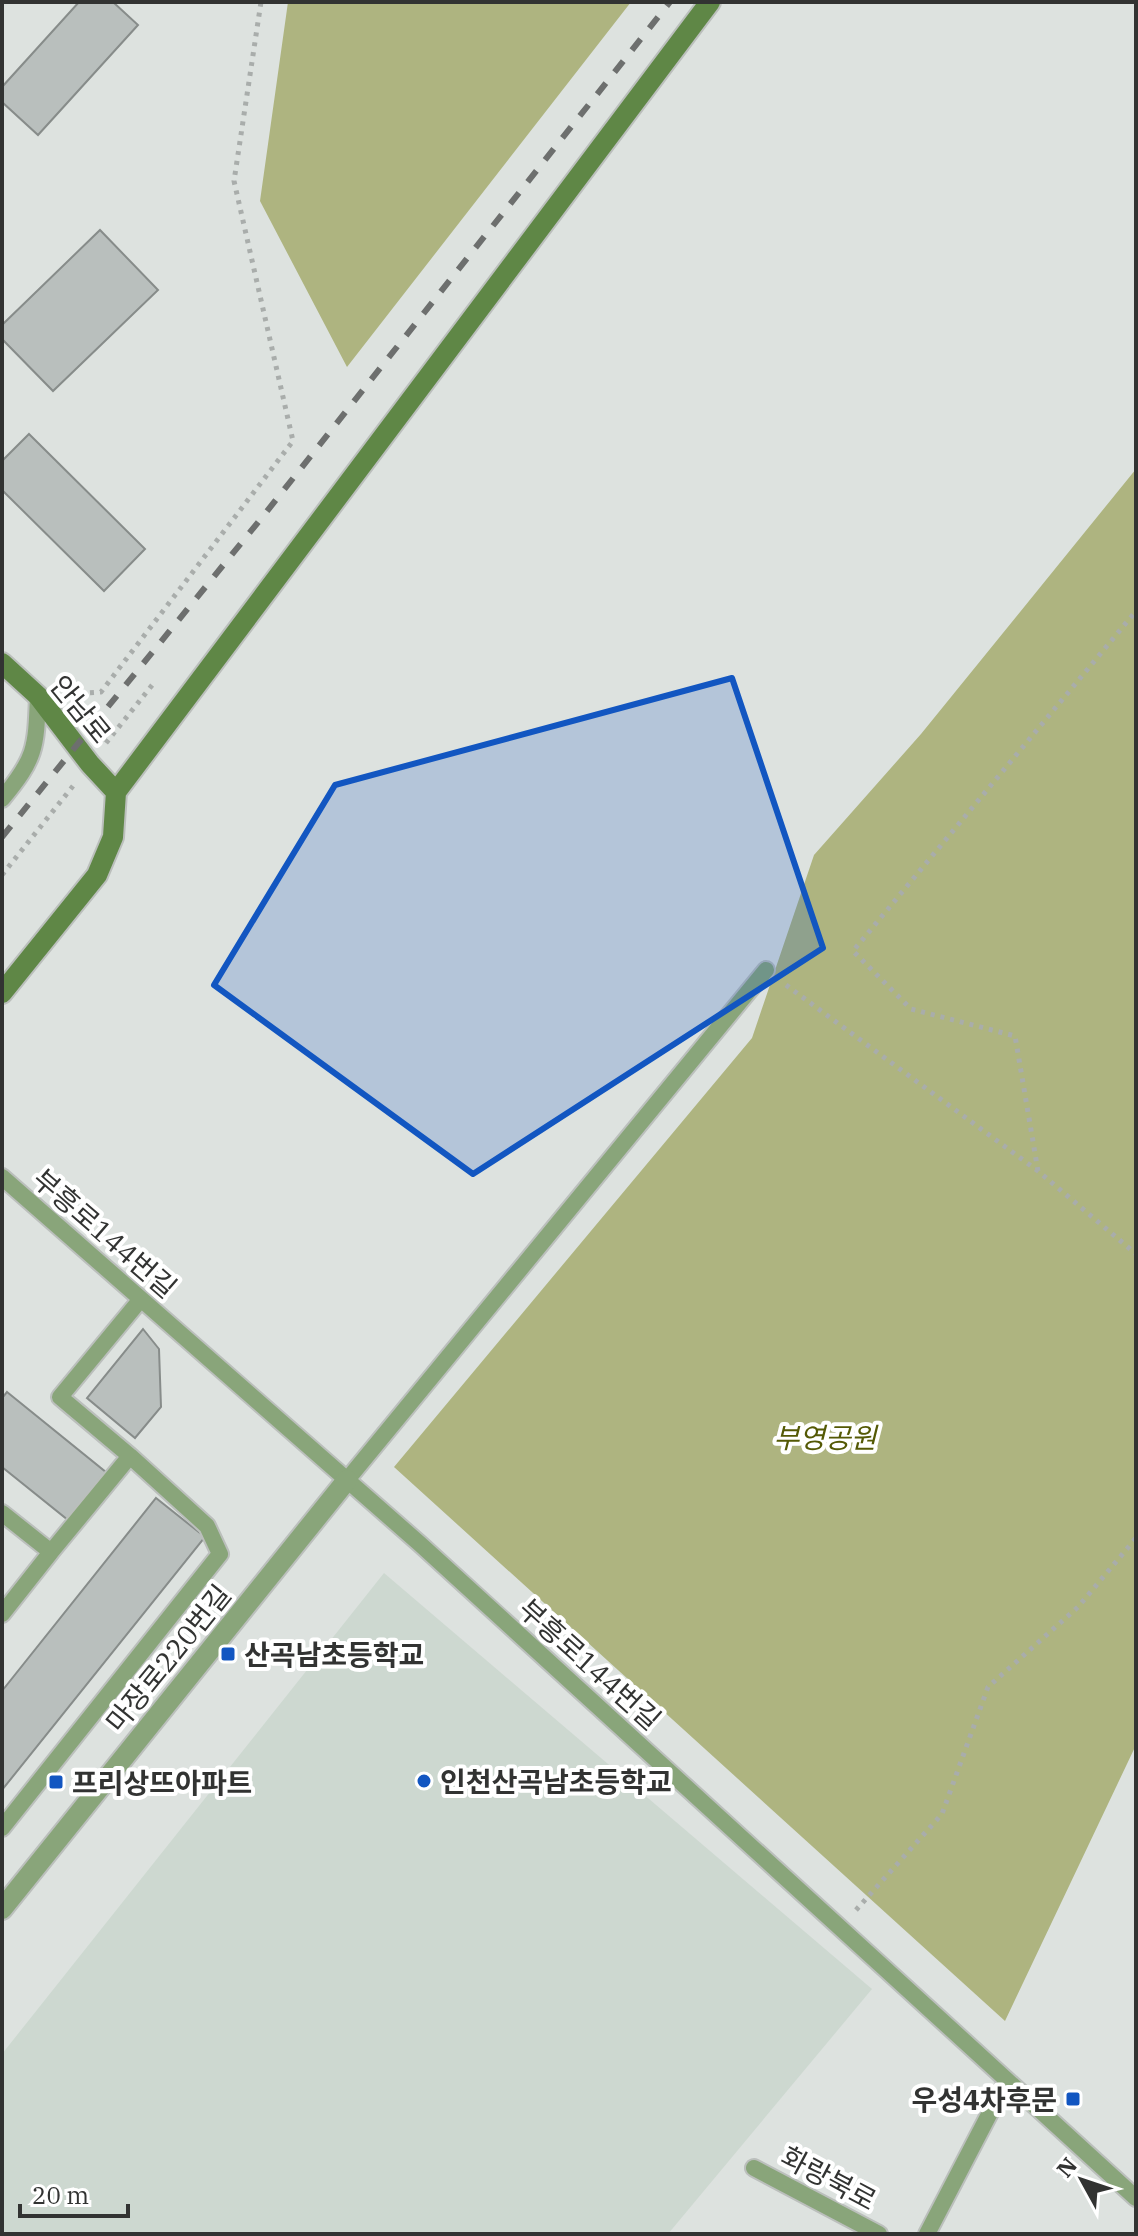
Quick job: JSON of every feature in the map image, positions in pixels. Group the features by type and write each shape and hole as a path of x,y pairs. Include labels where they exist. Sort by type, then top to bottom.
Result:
{"main road":[{"path":"2,993 97,875 113,837 116,792 710,2"},
{"name":"안남로","path":"2,663 38,696 90,764 116,792"}],"street":[{"name":"마장로220번길","path":"2,1909 347,1480"}],"lane":[{"path":"2,799 21,776 36,745 38,696"},
{"path":"347,1480 766,970"},
{"name":"부흥로144번길","path":"2,1177 347,1480 1136,2198"},
{"path":"2,1828 220,1554 207,1526 60,1397 141,1299"},
{"path":"2,1614 130,1456"},
{"path":"2,1513 51,1552"},
{"path":"927,2234 1007,2080"},
{"name":"화랑북로","path":"754,2168 879,2234"}],"path":[{"path":"38,696 101,692 293,441 234,181 261,2"},
{"path":"1038,1171 1015,1036 911,1009 853,951 1136,611"},
{"path":"766,970 1038,1171 1136,1254"},
{"path":"840,1928 942,1814 988,1687 1078,1607 1136,1538"}],"highlighted area":[{"path":"732,678 823,948 473,1174 214,985 335,785"}],"shaded area":[{"name":"인천산곡남초등학교","path":"384,1573 872,1989 668,2234 2,2234 2,2054"}],"green space":[{"path":"288,2 631,2 347,367 260,201"},
{"name":"부영공원","path":"1136,469 1136,1745 1005,2021 394,1467 752,1038 814,855 921,734"}],"building":[{"path":"79,2 113,2 138,25 38,135 2,102 2,87"},
{"path":"100,230 158,290 53,391 2,339 2,325"},
{"path":"29,434 145,549 104,591 2,490 2,461"},
{"path":"143,1329 159,1349 161,1407 135,1438 87,1398"},
{"path":"7,1392 107,1473 68,1520 2,1467 2,1398"},
{"path":"156,1498 205,1537 2,1790 2,1691"}],"railway":[{"path":"2,837 264,515 670,2"}],"place":[{"name":"산곡남초등학교","path":"228,1654"},
{"name":"인천산곡남초등학교","path":"424,1781"},
{"name":"프리상뜨아파트","path":"56,1782"},
{"name":"우성4차후문","path":"1073,2099"}]}
